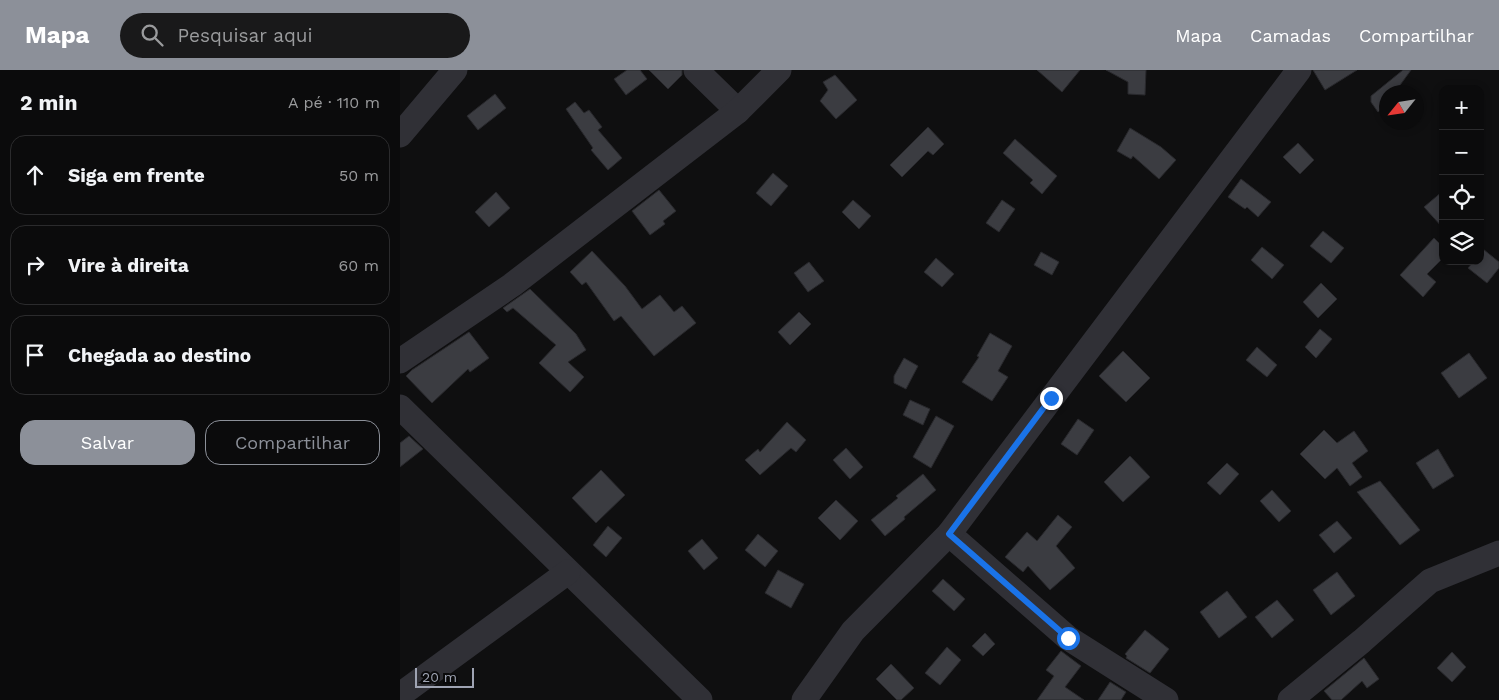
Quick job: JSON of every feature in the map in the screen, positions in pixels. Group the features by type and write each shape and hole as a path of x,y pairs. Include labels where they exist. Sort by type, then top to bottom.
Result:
{"street":[{"path":"400,135 455,70"},
{"path":"696,70 738,111"},
{"path":"400,361 512,285 738,111 779,70"},
{"path":"804,700 853,631 949,534 1299,70"},
{"path":"400,407 700,700"},
{"path":"949,534 1068,638 1166,700"},
{"path":"1290,700 1362,641 1430,581 1499,554"},
{"path":"400,695 568,572"}],"building":[{"path":"627,70 640,70 647,79 626,95 614,79"},
{"path":"649,70 682,70 682,75 668,89"},
{"path":"1037,70 1080,70 1062,92"},
{"path":"1106,70 1146,70 1145,95 1128,94 1128,82"},
{"path":"1313,70 1357,70 1325,90"},
{"path":"1403,70 1411,70 1400,85 1385,85"},
{"path":"835,75 857,100 836,119 820,101 828,90 823,82"},
{"path":"1379,90 1378,112 1371,102 1371,96"},
{"path":"495,94 506,108 478,130 467,116"},
{"path":"575,102 584,113 589,110 602,127 598,130 622,158 608,170 591,150 593,148 566,109"},
{"path":"928,127 944,144 933,155 928,151 902,177 890,165"},
{"path":"1130,128 1161,147 1176,160 1159,179 1133,156 1131,159 1117,151"},
{"path":"1015,139 1057,176 1042,194 1030,183 1033,180 1003,153"},
{"path":"1298,143 1314,160 1300,174 1283,157"},
{"path":"773,173 788,186 771,206 756,193"},
{"path":"1241,179 1271,202 1258,217 1247,207 1245,209 1228,197"},
{"path":"659,190 676,211 663,221 665,224 650,235 632,211"},
{"path":"496,192 510,208 489,227 475,212"},
{"path":"1439,194 1439,224 1424,207"},
{"path":"853,200 871,216 859,229 842,212"},
{"path":"1002,200 1015,209 999,232 986,223"},
{"path":"1323,231 1344,248 1331,263 1310,246"},
{"path":"1434,238 1439,243 1439,262 1427,274 1436,282 1423,297 1400,275"},
{"path":"1262,247 1284,265 1272,279 1251,260"},
{"path":"1484,250 1499,262 1499,268 1487,283 1468,268 1471,265 1484,265"},
{"path":"592,251 625,286 642,309 660,295 674,312 682,306 696,323 654,356 621,316 614,321 586,282 582,285 570,272"},
{"path":"1041,252 1059,262 1052,275 1034,265"},
{"path":"936,258 954,274 942,287 924,272"},
{"path":"809,262 824,281 808,292 794,273"},
{"path":"1321,283 1337,299 1318,318 1303,302"},
{"path":"530,289 576,334 586,350 568,362 584,377 570,392 539,363 556,345 513,308 507,312 503,308"},
{"path":"799,312 811,324 790,345 778,332"},
{"path":"1320,329 1332,339 1316,358 1305,347"},
{"path":"469,332 489,358 470,372 468,369 432,403 406,376"},
{"path":"990,333 1012,346 998,371 1008,377 992,401 962,382 979,357 977,356"},
{"path":"1257,347 1277,365 1267,377 1246,360"},
{"path":"1123,351 1150,378 1126,402 1099,376"},
{"path":"1469,353 1487,378 1459,398 1441,373"},
{"path":"904,358 918,366 906,389 894,383 894,376"},
{"path":"910,400 930,409 923,425 903,415"},
{"path":"936,416 954,426 931,468 913,457"},
{"path":"1078,419 1094,430 1077,455 1061,444"},
{"path":"787,422 806,440 796,452 791,448 760,475 745,460 758,449 760,452"},
{"path":"1324,430 1337,443 1354,431 1368,451 1352,463 1362,477 1350,486 1337,468 1325,479 1300,454"},
{"path":"409,436 423,449 400,467 400,443"},
{"path":"846,448 863,467 850,479 833,460"},
{"path":"1438,449 1454,476 1433,489 1416,463"},
{"path":"1130,456 1150,477 1123,502 1104,482"},
{"path":"1227,463 1239,474 1220,495 1207,483"},
{"path":"601,470 625,495 596,523 572,498"},
{"path":"923,474 936,490 885,536 871,520"},
{"path":"1380,481 1420,530 1400,545 1357,492"},
{"path":"1272,490 1291,511 1279,522 1260,501"},
{"path":"836,500 858,521 840,540 818,518"},
{"path":"1058,515 1072,527 1056,546 1075,568 1050,590 1028,566 1023,572 1005,557 1027,532 1037,541"},
{"path":"1337,521 1352,538 1334,553 1319,535"},
{"path":"608,526 622,538 606,557 593,545"},
{"path":"758,534 778,551 765,567 745,550"},
{"path":"702,539 718,558 704,570 688,551"},
{"path":"778,570 804,584 791,608 765,593"},
{"path":"1337,572 1355,596 1331,615 1313,590"},
{"path":"943,579 965,599 954,611 932,591"},
{"path":"1227,591 1247,617 1219,638 1200,612"},
{"path":"1277,600 1294,620 1272,638 1255,617"},
{"path":"1145,630 1169,649 1150,673 1126,658 1125,654"},
{"path":"985,633 995,644 983,656 972,646"},
{"path":"947,647 961,660 940,685 925,673"},
{"path":"1061,651 1081,666 1065,687 1084,700 1037,700 1054,676 1046,670"},
{"path":"1452,652 1466,667 1452,682 1437,668"},
{"path":"1364,658 1379,679 1367,688 1362,681 1341,700 1332,700 1324,691"},
{"path":"891,664 914,688 901,700 897,700 876,679"},
{"path":"1110,682 1126,692 1121,700 1098,700"}],"route":[{"path":"1051,398 949,534 1068,638"}]}
